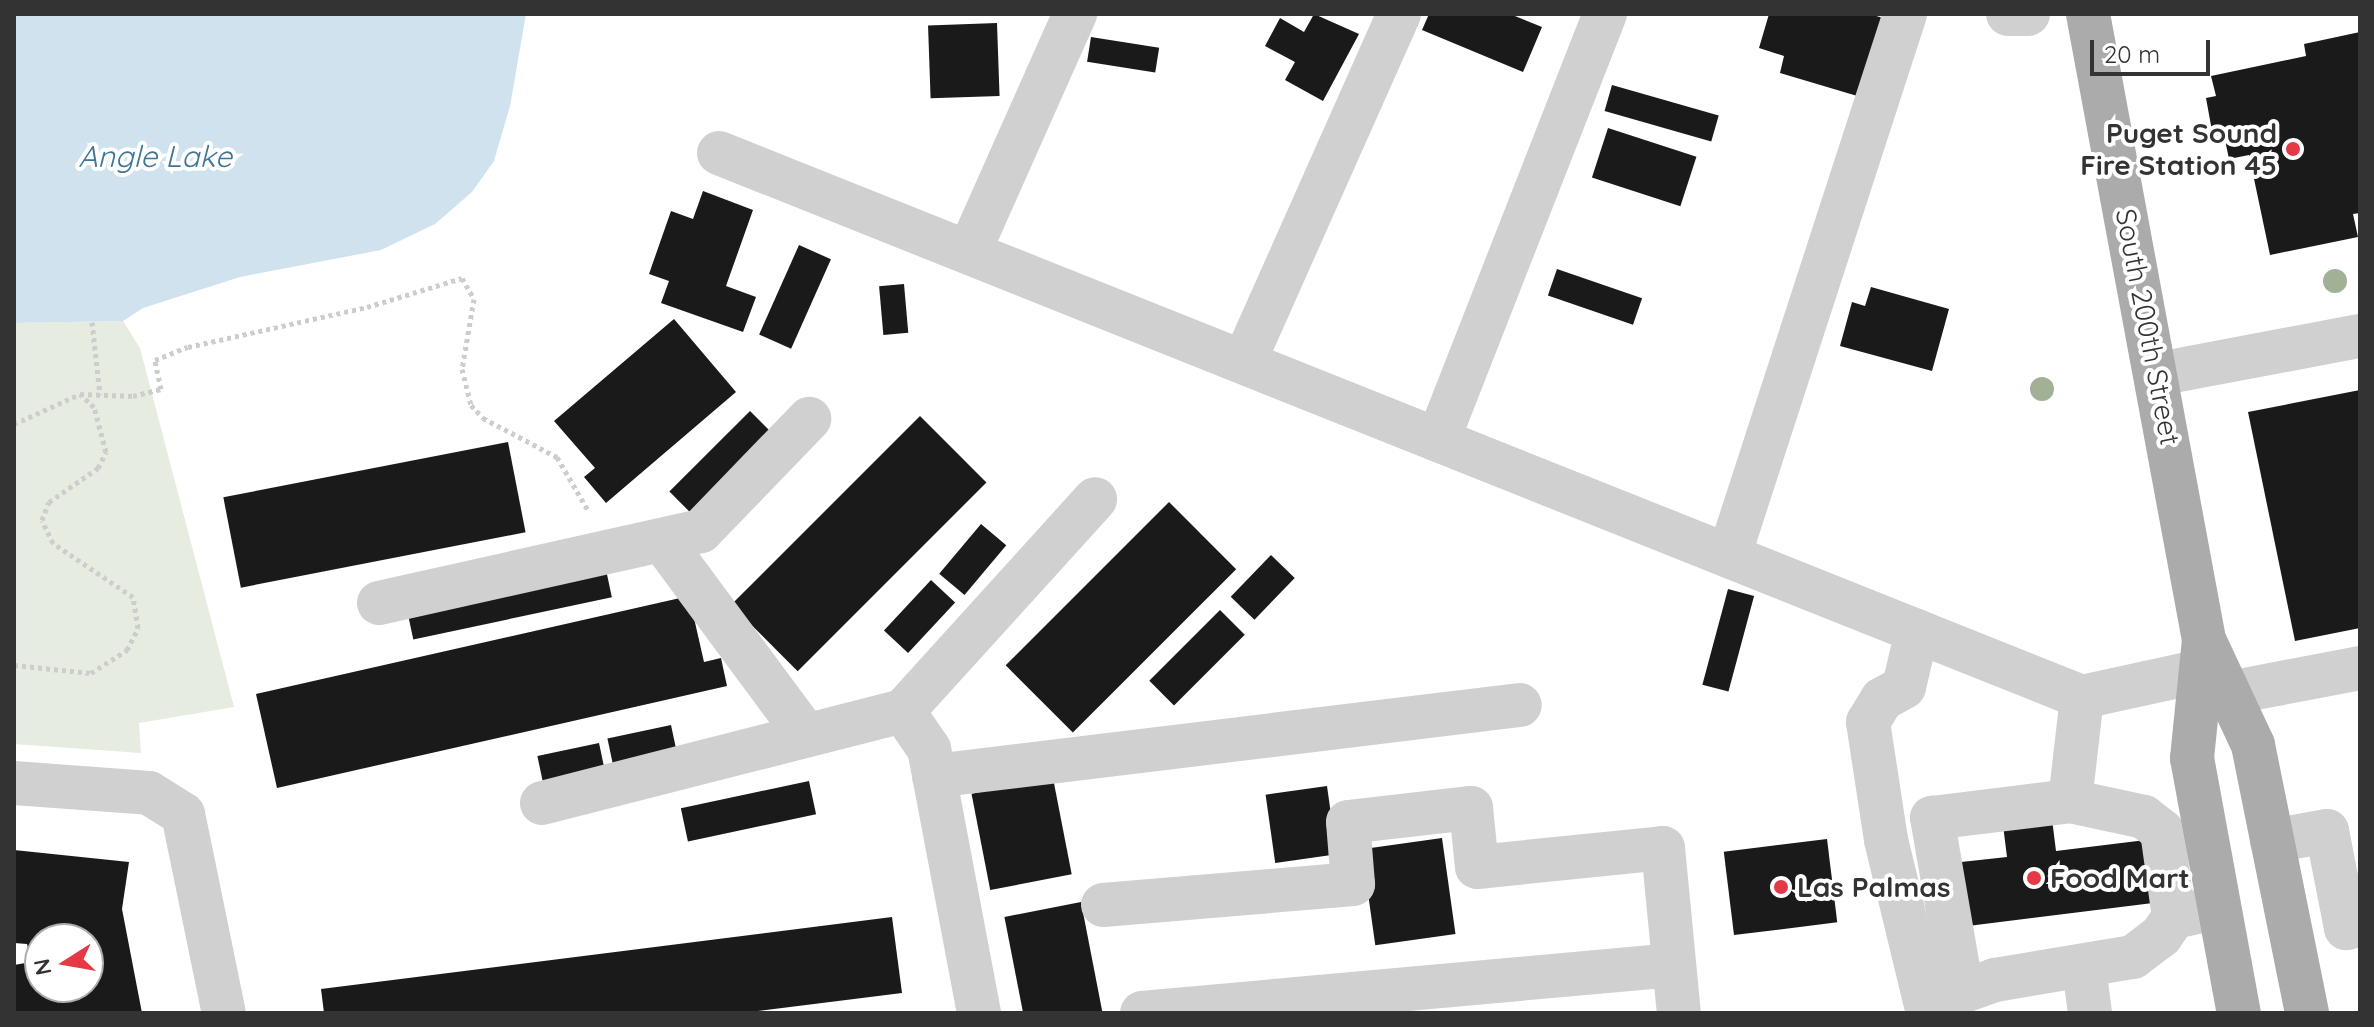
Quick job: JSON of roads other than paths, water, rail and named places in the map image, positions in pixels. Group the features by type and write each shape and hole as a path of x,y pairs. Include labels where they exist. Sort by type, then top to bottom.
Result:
{"main road":[{"name":"South 200th Street","path":"2088,14 2212,668 2253,745 2307,1013"},
{"name":"South 200th Street","path":"2212,668 2192,758 2239,1013"}],"street":[{"path":"969,252 1075,14"},
{"path":"1244,362 1399,14"},
{"path":"1438,440 1605,14"},
{"path":"1729,556 1905,14"},
{"path":"2008,14 2028,14"},
{"path":"719,153 2082,697 2212,668 2360,668"},
{"path":"2158,374 2360,336"},
{"path":"379,603 612,551 664,543 701,531 809,419"},
{"path":"542,803 903,711 1095,499"},
{"path":"664,543 806,735"},
{"path":"1917,631 1904,687 1882,699 1868,722 1886,840 1939,1003"},
{"path":"2070,801 2082,697"},
{"path":"934,776 1520,705"},
{"path":"903,711 923,735 934,776 979,1013"},
{"path":"14,783 149,793 183,814 224,1013"},
{"path":"2070,801 2144,817 2162,831 2174,917 2161,936 2133,957 1995,980 1939,1003 1932,818 2070,801"},
{"path":"1103,905 1353,884 1348,822 1471,808 1477,867 1663,848 1679,1013"},
{"path":"2272,841 2327,831 2346,928 2360,925"},
{"path":"2174,917 2220,909"},
{"path":"1142,1013 1417,1001 1674,965"},
{"path":"2084,967 2090,1013"}],"water":[{"name":"Angle Lake","path":"14,14 526,14 510,106 494,161 472,192 435,224 381,250 240,277 143,308 123,321 14,323"}],"place":[{"name":"Puget Sound Fire Station 45","path":"2293,149"},
{"name":"Food Mart","path":"2034,878"},
{"name":"Las Palmas","path":"1781,887"}]}
